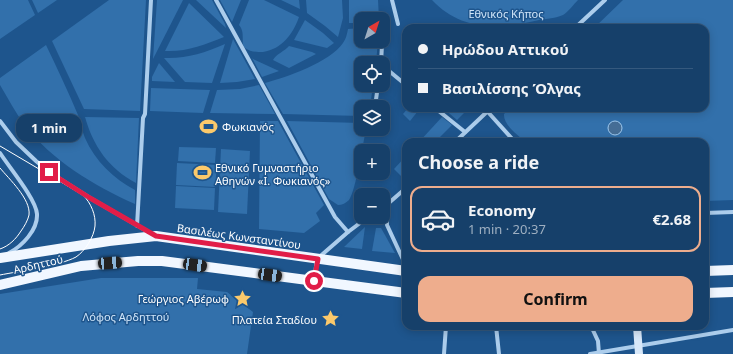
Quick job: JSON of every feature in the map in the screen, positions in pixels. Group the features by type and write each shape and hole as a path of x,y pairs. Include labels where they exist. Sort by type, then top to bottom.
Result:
{"main road":[{"name":"Βασιλέως Κωνσταντίνου","path":"70,247 156,236 402,270"},
{"name":"Αρδηττού","path":"0,258 70,247"},
{"name":"Αρδηττού","path":"0,284 81,266 138,261 162,261 314,281"},
{"path":"709,271 733,270"},
{"path":"314,281 402,292"},
{"path":"709,293 733,292"},
{"path":"638,330 639,350"}],"street":[{"path":"137,226 151,0"},
{"path":"216,0 335,217 348,232"},
{"path":"392,0 398,24"},
{"path":"579,24 605,0"},
{"path":"390,72 402,82"},
{"path":"440,112 465,132"},
{"path":"459,138 487,112"},
{"path":"491,112 512,138"},
{"path":"0,121 16,142 49,172 90,198 156,236"},
{"path":"0,153 34,204 37,215 33,230 29,236 12,252 0,258"},
{"path":"390,203 402,192"},
{"path":"709,213 733,212"},
{"path":"314,281 318,259 359,224"},
{"path":"388,224 402,257"},
{"path":"444,354 446,330"},
{"path":"496,330 499,354"},
{"path":"594,330 598,341 599,354"},
{"path":"590,354 639,350 733,330"}],"green space":[{"path":"0,0 28,0 35,15 0,39"},
{"path":"32,0 57,0 38,13"},
{"path":"109,0 146,0 140,111 84,109 52,41"},
{"path":"157,0 183,0 153,59"},
{"path":"196,0 212,0 226,28"},
{"path":"220,0 241,0 232,22"},
{"path":"249,0 264,0 299,17 290,35 276,48 263,52 254,52 245,48 242,31 239,25"},
{"path":"281,0 299,0 300,9"},
{"path":"306,0 342,0 343,18 338,37 307,13"},
{"path":"349,0 378,0 379,12 354,12 354,23 349,23"},
{"name":"Εθνικός Κήπος","path":"432,0 578,0 563,15 554,18 517,24 469,23 456,18"},
{"path":"623,0 733,0 733,200 709,201 709,138 521,138 508,126 504,118 504,114 506,112 709,112 709,24 598,24"},
{"path":"189,3 224,37 188,49 165,51"},
{"path":"305,20 334,43 327,48 294,40"},
{"path":"348,29 354,29 354,48 377,48 377,56 354,56 354,92 372,92 371,100 354,100 354,116 283,114 265,83 296,73 328,56 337,50 343,43"},
{"path":"233,39 255,79 220,83"},
{"path":"225,44 212,83 185,82 164,58 180,58 195,55"},
{"path":"46,45 74,106 89,146 100,162 113,175 127,186 135,190 135,204 104,189 60,161 24,124 0,85 0,78"},
{"path":"289,46 316,54 289,68 273,60"},
{"path":"252,58 253,59 279,71 262,77"},
{"path":"159,63 175,82 152,81 152,77"},
{"path":"259,85 275,114 210,113 217,90 240,89"},
{"path":"151,88 210,90 203,113 150,111"},
{"path":"405,112 417,112 410,121 403,114"},
{"path":"448,112 465,112 457,120"},
{"path":"85,117 139,118 136,183 118,171 103,156 88,128"},
{"path":"442,117 452,125 439,138 423,138"},
{"path":"260,121 278,121 324,205 316,213 320,221 304,233 259,229"},
{"path":"287,121 354,123 354,136 365,136 363,144 354,144 354,180 356,180 352,195 347,202 338,205 329,199"},
{"path":"179,147 216,148 215,163 178,161"},
{"path":"221,149 250,151 247,214 218,212"},
{"path":"402,160 401,176 394,169"},
{"path":"177,163 217,165 215,187 176,185"},
{"path":"176,186 215,188 214,210 175,208"},
{"path":"365,227 362,249 344,247"},
{"path":"376,228 381,228 395,253 372,251"},
{"name":"Λόφος Αρδηττού","path":"101,278 198,278 197,289 227,292 253,312 247,354 0,354 0,294"}],"shaded area":[{"path":"615,121 620,123 622,128 620,133 615,135 610,133 608,128 610,123"}],"tram line":[{"path":"0,146 83,195 92,209 95,218 95,226 91,239 83,251 76,257 50,266 0,275"},
{"path":"0,168 14,183 27,202 29,209 28,219 17,237 0,249"}],"place":[{"name":"Φωκιανός","path":"209,126"},
{"name":"Εθνικό Γυμναστήριο Αθηνών «Ι. Φωκιανός»","path":"202,173"},
{"name":"Γεώργιος Αβέρωφ","path":"242,298"},
{"name":"Πλατεία Σταδίου","path":"330,319"}],"route":[{"path":"49,172 90,198 156,236 318,259 314,281"}]}
